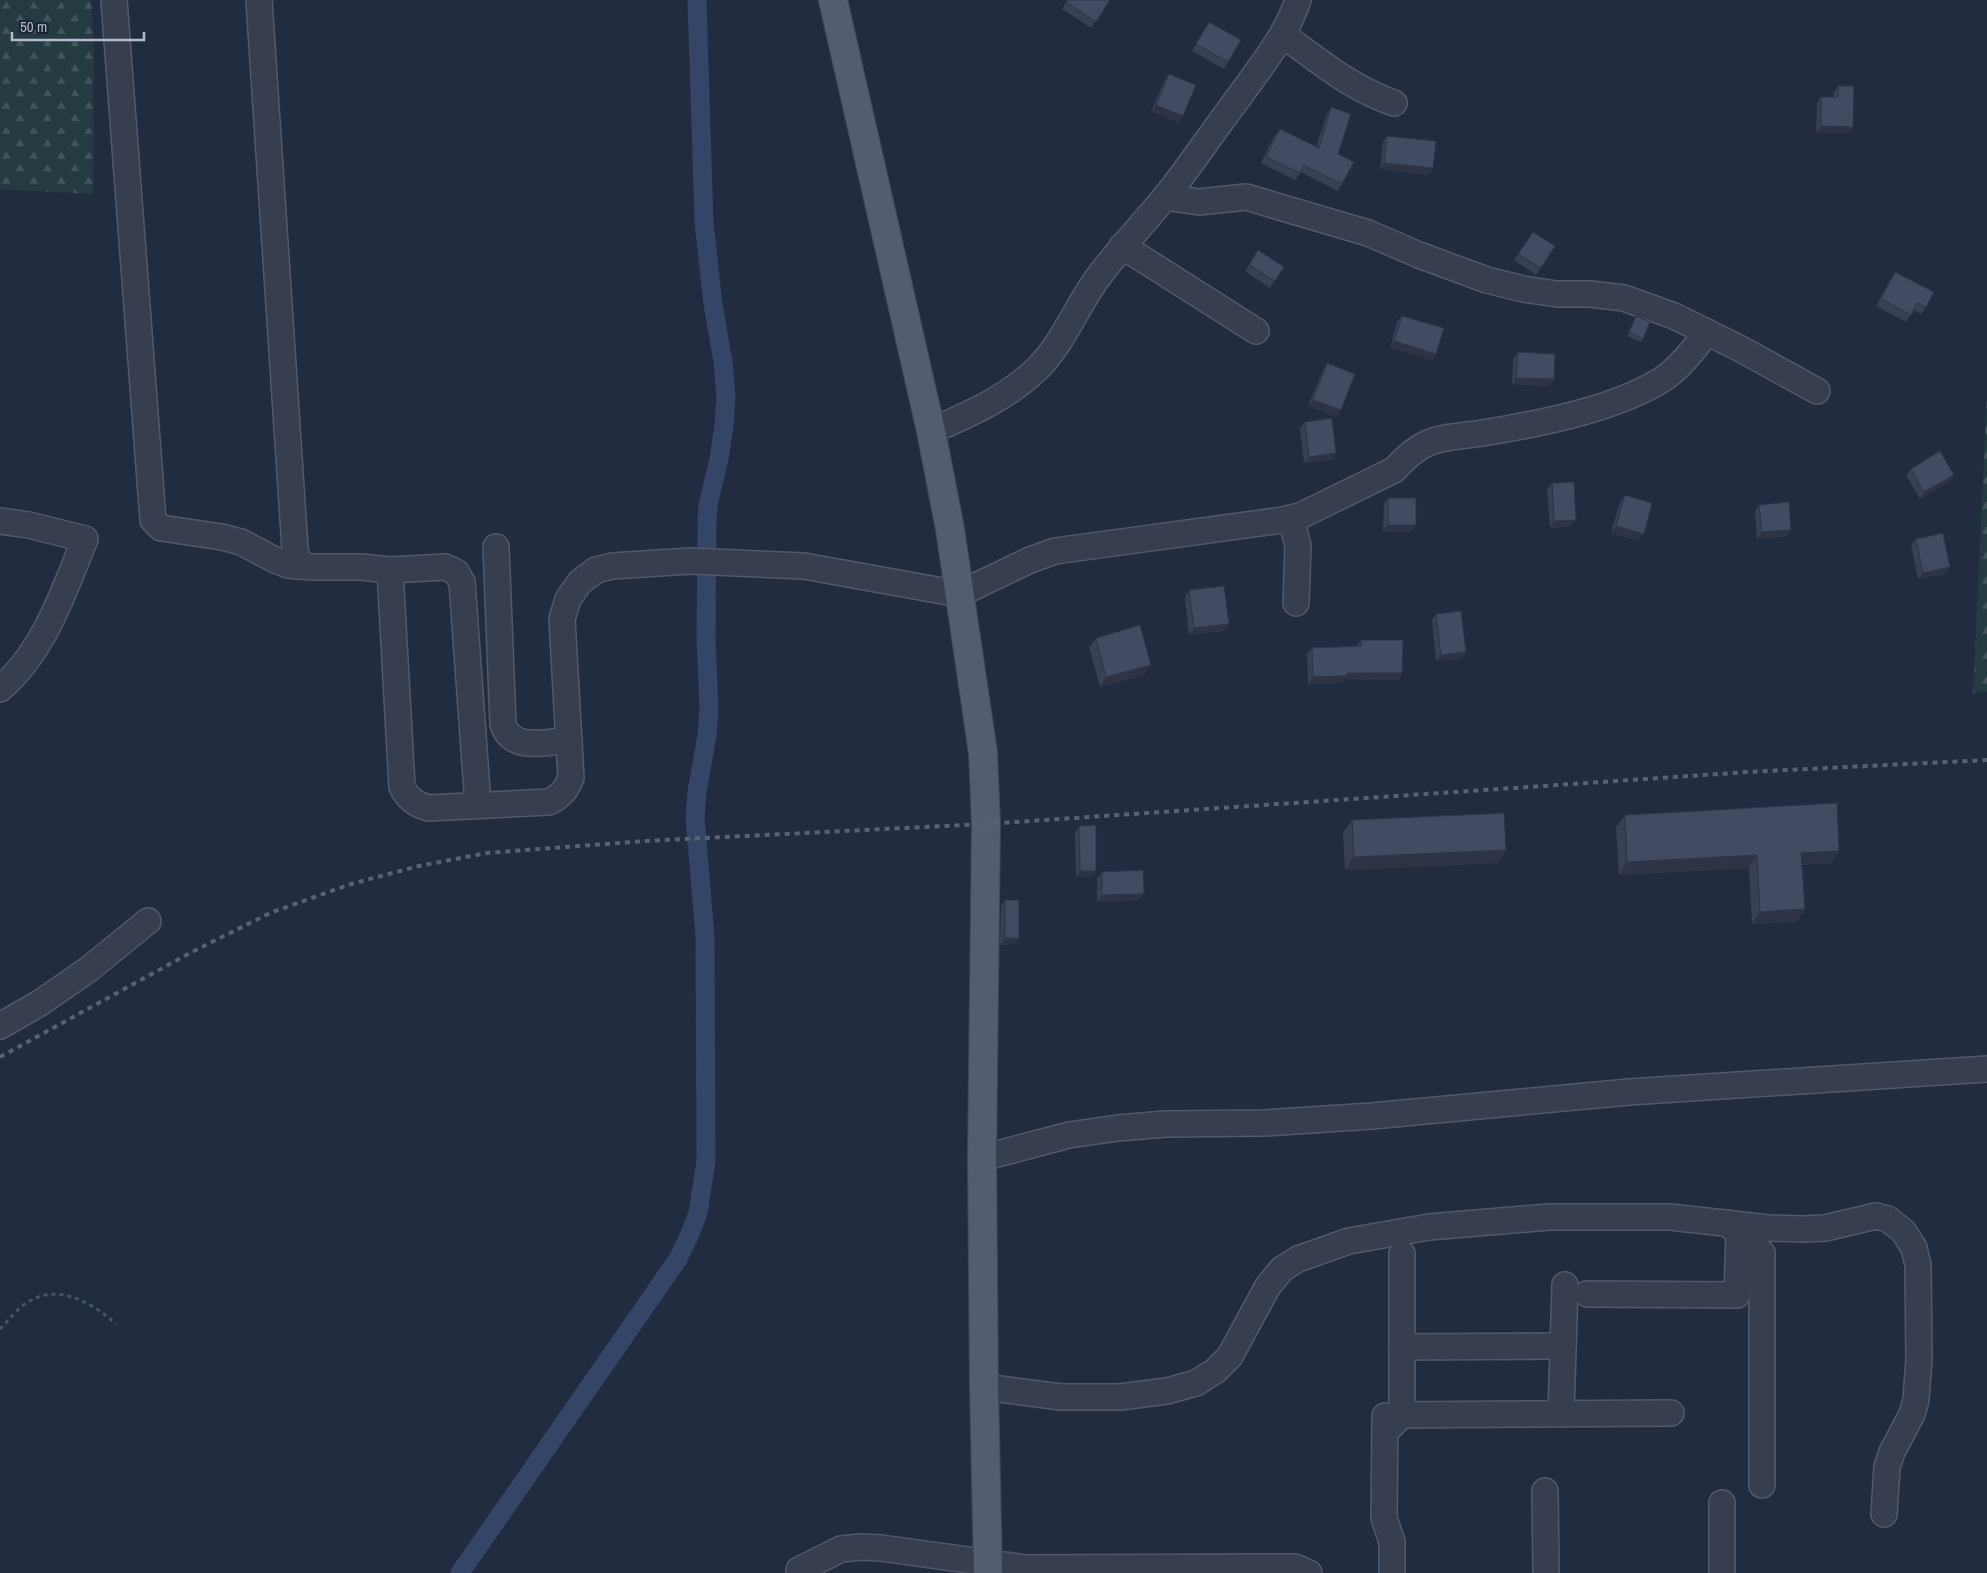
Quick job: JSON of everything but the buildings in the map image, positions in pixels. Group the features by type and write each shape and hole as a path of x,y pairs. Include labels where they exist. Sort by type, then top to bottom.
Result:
{"main road":[{"path":"834,0 950,529 971,665 983,762 986,824 982,1158 988,1568"}],"street":[{"path":"114,0 153,520 161,528 222,537 241,542 275,560 299,566 361,567 390,570 445,567 456,572 460,576 463,589 478,805"},
{"path":"259,0 295,549 299,566"},
{"path":"930,431 976,412 1015,388 1039,366 1063,335 1097,279 1122,246 1165,197 1283,35 1298,0"},
{"path":"1283,35 1351,84 1371,95 1394,103"},
{"path":"1165,197 1199,202 1246,197 1368,233 1420,255 1488,280 1540,292 1590,294 1624,298 1674,316 1817,391"},
{"path":"1122,246 1256,331"},
{"path":"390,570 402,786 409,798 429,808 550,802 560,797 567,788 571,778 562,619 568,599 580,582 596,570 612,566 690,561 804,566 959,594 1030,560 1055,552 1300,516 1394,470 1405,457 1422,444 1445,437 1488,432 1579,413 1629,397 1666,376 1687,358 1707,332"},
{"path":"1291,518 1298,546 1296,603"},
{"path":"0,521 29,525 85,539 45,631 13,678 0,689"},
{"path":"496,547 503,724 508,735 524,743 569,740"},
{"path":"472,727 503,724"},
{"path":"0,1026 40,1003 89,969 148,921"},
{"path":"982,1158 1069,1135 1118,1128 1165,1124 1264,1122 1372,1116 1629,1092 1987,1069"},
{"path":"984,1387 1060,1398 1120,1397 1167,1391 1196,1383 1215,1371 1230,1356 1268,1286 1282,1269 1298,1259 1349,1240 1429,1227 1549,1217 1670,1217 1733,1228 1803,1229 1825,1228 1860,1218 1876,1216 1888,1218 1904,1232 1914,1248 1918,1264 1919,1359 1916,1400 1912,1414 1892,1452 1887,1467 1884,1514"},
{"path":"1561,1414 1563,1346 1576,1289 1737,1295 1733,1228"},
{"path":"1733,1228 1762,1253 1762,1484"},
{"path":"1392,1573 1392,1542 1384,1518 1390,1421 1402,1347 1402,1254"},
{"path":"1402,1347 1563,1346"},
{"path":"1390,1421 1561,1414 1671,1413"},
{"path":"1545,1492 1546,1573"},
{"path":"1722,1503 1722,1573"},
{"path":"799,1570 842,1549 861,1547 881,1548 988,1568 1038,1570 1295,1567 1309,1573"}],"path":[{"path":"0,1329 22,1306 39,1296 59,1293 76,1298 101,1311 116,1324"}],"green space":[{"path":"0,0 91,0 94,46 93,194 0,189"},
{"path":"1987,393 1987,692 1973,693"}],"waterway":[{"path":"460,1573 678,1259 698,1213 706,1161 705,936 695,818 709,709 706,640 708,505 719,459 726,397 704,222 697,0"}],"railway":[{"path":"0,1057 190,953 270,913 351,884 419,866 487,853 646,841 986,824 1748,772 1987,760"}]}
